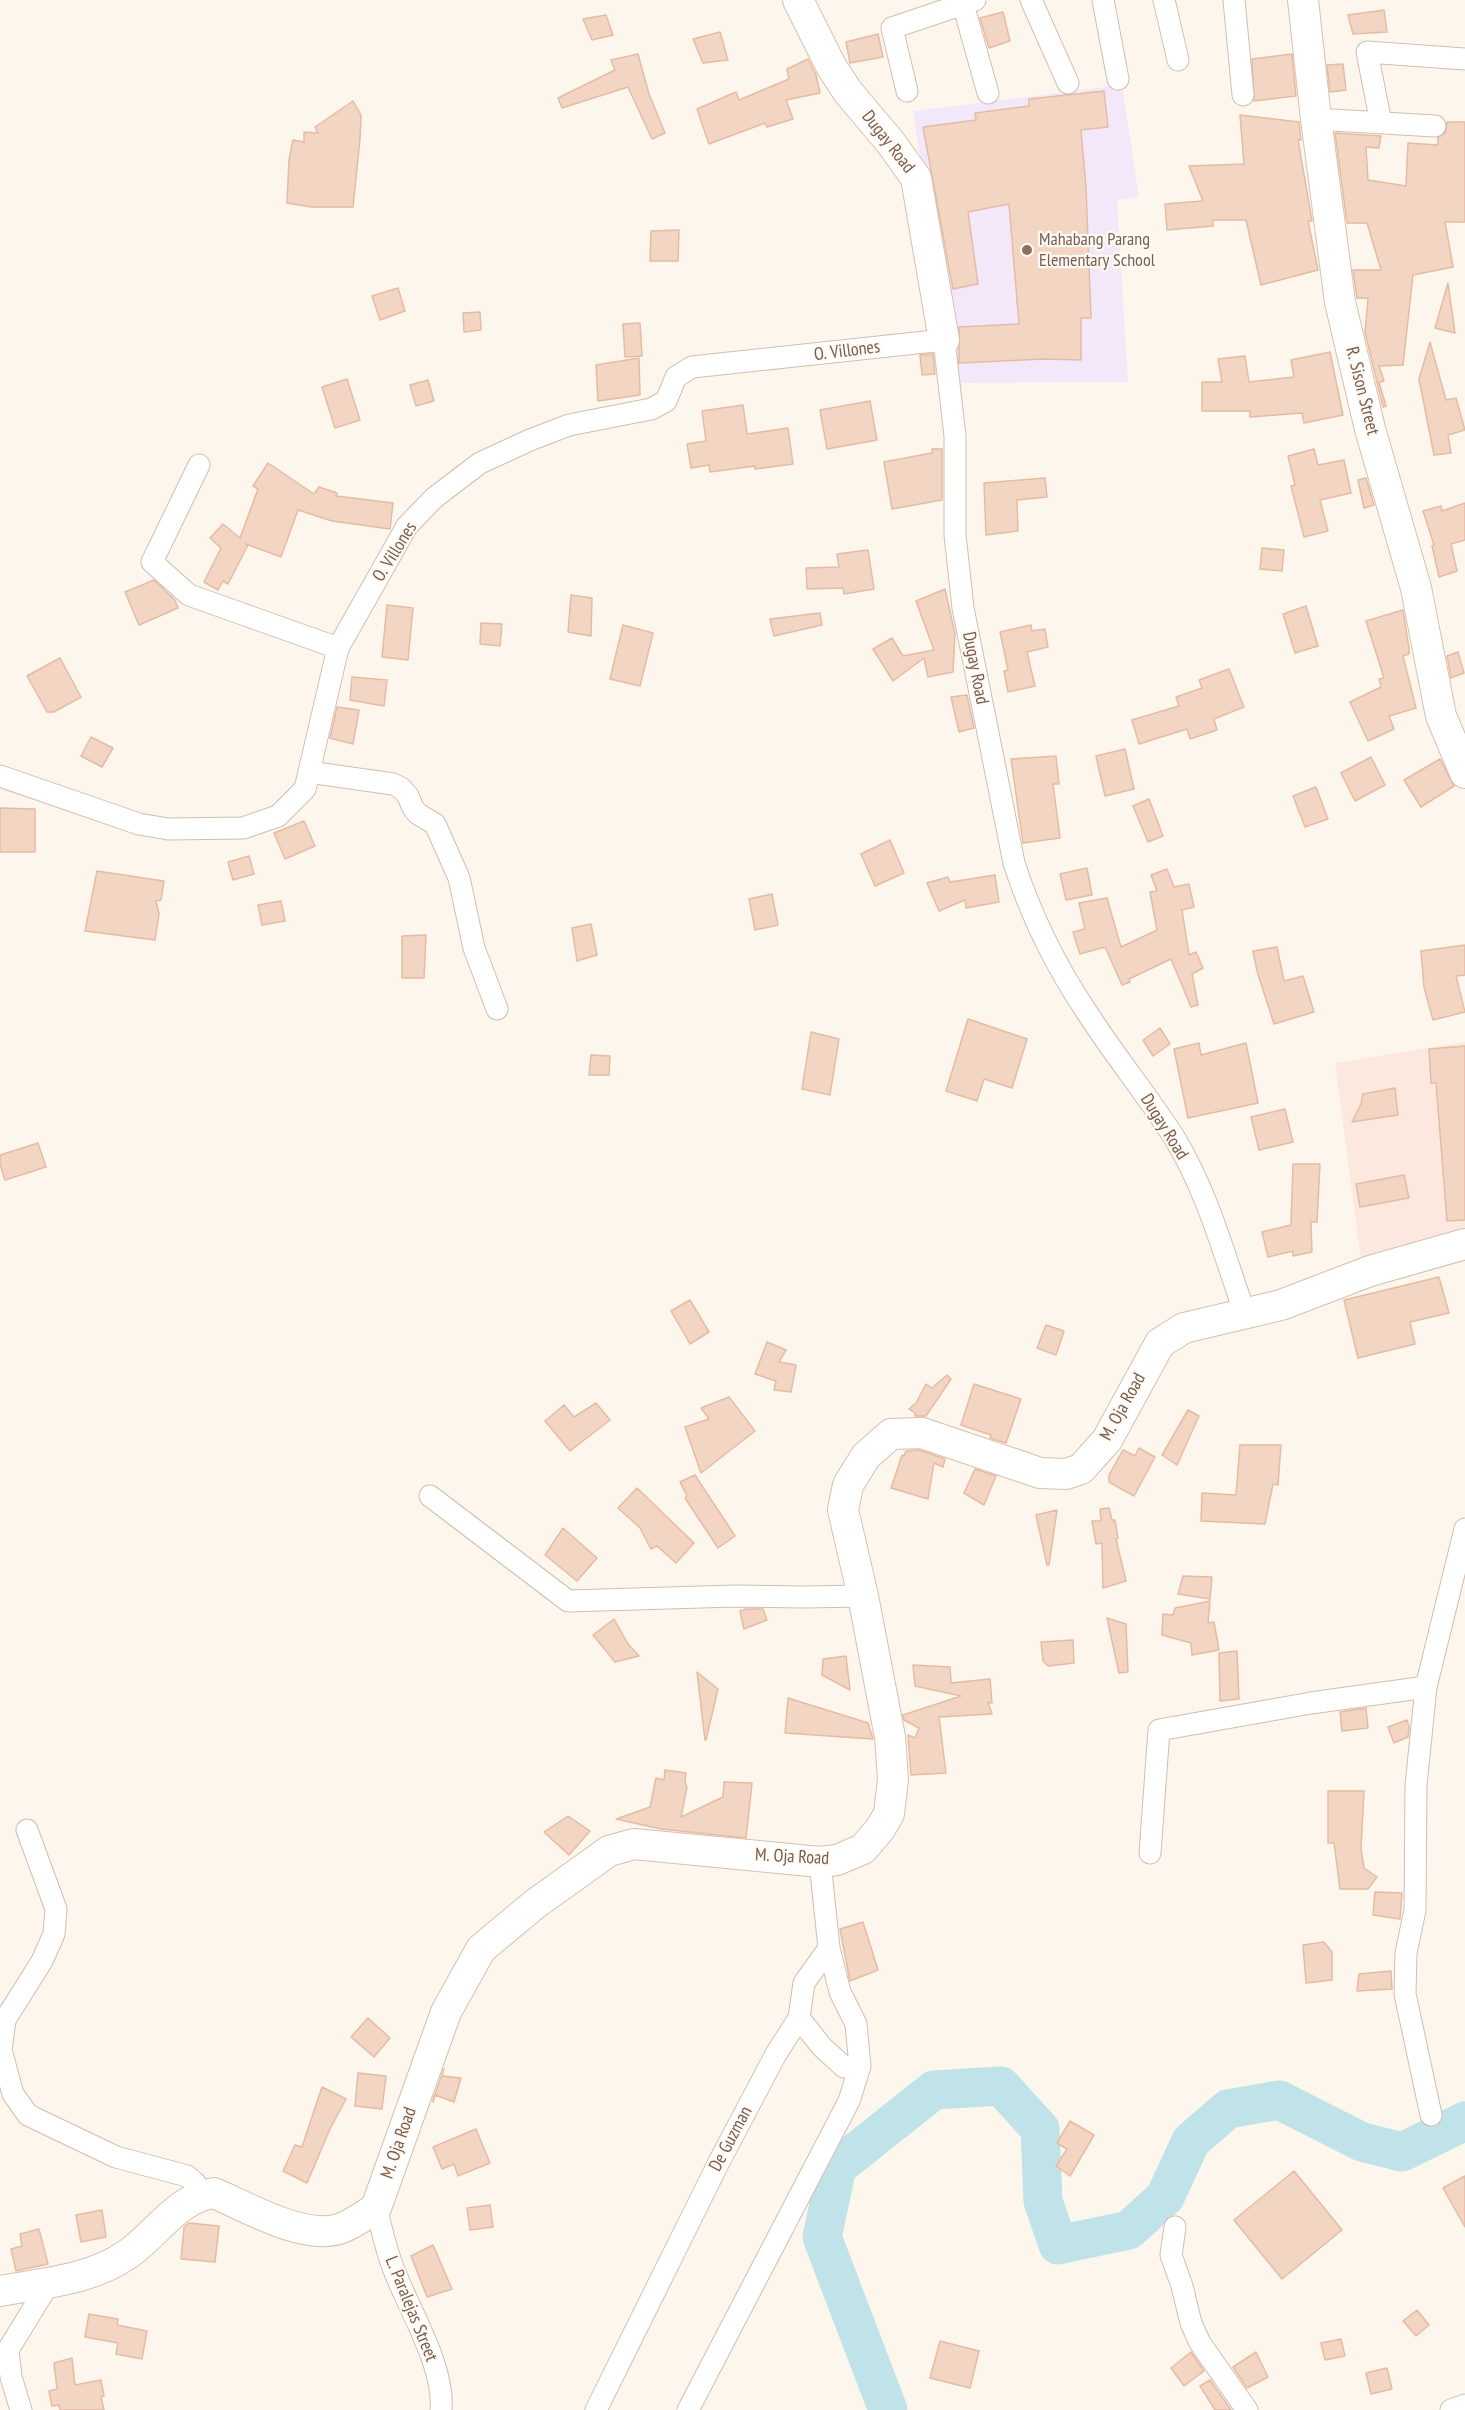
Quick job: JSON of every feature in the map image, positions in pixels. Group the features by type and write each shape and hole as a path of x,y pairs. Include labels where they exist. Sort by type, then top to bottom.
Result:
{"street":[{"name":"Dugay Road","path":"798,0 831,66 848,92 891,143 916,178 944,340 955,436 956,535 963,608 1014,863 1029,904 1051,950 1086,1012 1174,1137 1203,1194 1245,1314"},
{"path":"1031,0 1068,83"},
{"path":"1103,0 1118,79"},
{"path":"1164,0 1178,60"},
{"path":"1234,0 1243,95"},
{"name":"R. Sison Street","path":"1304,0 1316,119 1340,302 1370,429 1416,588 1441,716 1465,773"},
{"path":"907,91 892,28 969,2 988,93"},
{"path":"1381,123 1367,52 1465,59"},
{"path":"1316,119 1435,126"},
{"name":"O. Villones","path":"0,776 139,824 168,829 243,828 278,816 306,789 338,648 407,526 434,498 480,463 569,425 651,409 666,401 676,377 692,367 944,340"},
{"path":"198,465 152,562 189,595 338,648"},
{"path":"309,772 393,784 401,788 408,796 418,814 435,824 459,878 474,948 497,1009"},
{"name":"M. Oja Road","path":"376,2208 446,2012 463,1978 481,1949 535,1904 609,1851 634,1844 820,1862 837,1860 863,1849 880,1829 889,1814 893,1779 890,1737 863,1596 843,1510 848,1485 866,1456 891,1434 922,1433 1040,1473 1066,1474 1081,1469 1107,1440 1160,1343 1184,1328 1281,1305 1370,1271 1465,1244"},
{"path":"430,1496 568,1601 735,1596 863,1596"},
{"path":"1431,2115 1405,1994 1406,1953 1415,1910 1416,1785 1426,1687 1465,1529"},
{"path":"1150,1853 1159,1730 1311,1702 1426,1687"},
{"path":"27,1830 56,1909 54,1934 42,1961 6,2020 1,2050 13,2094 28,2115 116,2157 187,2176 195,2183 201,2195"},
{"path":"688,2410 849,2101 860,2066 856,2024 840,1992 829,1948 820,1862"},
{"name":"De Guzman","path":"596,2410 720,2160 776,2054 799,2018 804,1983 829,1948"},
{"path":"799,2018 822,2047 844,2067 860,2066"},
{"path":"0,2290 49,2283 98,2271 130,2253 166,2218 201,2195 214,2193 295,2227 320,2230 339,2229 376,2208"},
{"name":"L. Paralejas Street","path":"376,2208 391,2262 437,2371 442,2397 441,2410"},
{"path":"1175,2227 1171,2255 1182,2286 1191,2323 1200,2343 1247,2410"},
{"path":"21,2410 11,2377 8,2349 49,2283"},
{"path":"1450,2410 1465,2404"}],"shaded area":[{"name":"Mahabang Parang Elementary School","path":"1122,85 1139,197 1117,200 1128,382 956,383 913,111"},
{"path":"1465,1042 1465,1233 1361,1260 1335,1063"}],"building":[{"path":"1384,10 1387,32 1353,34 1348,15"},
{"path":"1003,12 1010,41 989,48 980,18"},
{"path":"606,15 613,35 592,40 583,19"},
{"path":"720,32 728,60 703,63 693,39"},
{"path":"878,34 883,57 850,63 846,42"},
{"path":"638,54 649,94 665,133 652,139 628,87 562,108 558,98 615,70 611,60"},
{"path":"1292,54 1296,96 1254,101 1252,59"},
{"path":"808,59 816,75 820,93 786,100 793,119 767,127 765,123 709,144 697,109 736,92 739,100 789,79 787,69"},
{"path":"1343,64 1346,90 1330,92 1327,65"},
{"path":"1104,91 1108,127 1081,130 1086,188 1091,318 1081,318 1081,360 1044,359 959,363 959,327 1019,324 1009,204 968,212 978,284 953,289 923,127 976,120 975,113 1029,106 1029,99"},
{"path":"353,101 361,115 353,207 311,207 287,203 289,160 293,140 304,142 304,132 318,133 315,127"},
{"path":"1240,115 1299,122 1301,140 1298,140 1312,221 1308,221 1318,270 1261,285 1246,220 1213,220 1213,226 1167,230 1165,204 1203,201 1189,166 1244,164"},
{"path":"1447,122 1465,122 1465,222 1445,222 1453,267 1413,275 1403,365 1379,366 1384,381 1379,382 1386,406 1383,407 1365,332 1368,298 1357,298 1353,270 1381,270 1367,223 1347,223 1335,133 1381,136 1379,148 1366,147 1368,180 1406,186 1408,143 1438,145 1438,138 1446,132"},
{"path":"679,230 678,261 650,261 651,231"},
{"path":"1448,283 1455,333 1435,328"},
{"path":"398,288 405,311 380,320 372,296"},
{"path":"480,312 481,330 464,332 463,313"},
{"path":"640,323 642,356 625,357 623,324"},
{"path":"1430,342 1446,400 1456,398 1465,430 1448,435 1451,453 1434,455 1419,379"},
{"path":"1330,352 1343,415 1304,423 1302,413 1250,417 1250,411 1202,411 1202,382 1222,382 1218,359 1245,356 1249,382 1294,377 1291,360"},
{"path":"933,354 935,374 922,375 920,355"},
{"path":"639,358 640,395 598,401 596,365"},
{"path":"347,379 360,420 335,428 322,387"},
{"path":"428,380 434,401 416,406 410,385"},
{"path":"870,401 877,440 827,449 820,410"},
{"path":"743,405 747,434 788,428 793,464 710,472 709,465 691,468 687,444 706,441 702,411"},
{"path":"932,449 942,449 942,500 892,509 884,462 932,453"},
{"path":"1314,449 1318,465 1344,460 1351,493 1320,500 1328,531 1304,537 1291,486 1295,485 1288,456"},
{"path":"268,463 314,494 319,487 337,493 336,496 393,503 390,529 332,521 298,510 281,557 246,544 248,545 228,584 223,581 218,590 204,582 221,548 210,538 223,524 240,538 258,489 253,486"},
{"path":"1045,478 1047,497 1017,500 1018,531 986,535 984,483"},
{"path":"1366,478 1374,505 1364,508 1358,480"},
{"path":"1465,503 1465,540 1451,544 1457,571 1439,577 1432,546 1434,545 1423,511 1441,506 1442,511"},
{"path":"1262,548 1284,550 1282,571 1260,569"},
{"path":"868,550 874,589 844,594 843,588 807,589 806,568 839,567 837,554"},
{"path":"154,580 175,600 178,608 139,625 125,592"},
{"path":"945,589 955,634 953,672 928,677 924,658 893,681 873,649 892,638 903,656 934,650 916,601"},
{"path":"571,595 592,598 591,636 568,632"},
{"path":"387,605 413,608 408,660 382,657"},
{"path":"1306,606 1318,646 1295,653 1283,614"},
{"path":"1403,610 1409,654 1403,656 1416,708 1389,716 1394,729 1368,741 1350,702 1381,687 1379,679 1384,678 1366,621"},
{"path":"820,613 822,625 774,636 770,619"},
{"path":"481,623 502,624 500,646 480,644"},
{"path":"623,625 653,633 640,686 610,679"},
{"path":"1031,625 1032,631 1045,629 1048,647 1027,652 1035,686 1008,692 1004,671 1008,670 1000,632"},
{"path":"1458,652 1464,673 1451,678 1447,656"},
{"path":"60,658 81,697 54,712 47,712 27,676"},
{"path":"1229,669 1244,707 1214,719 1217,730 1190,739 1187,729 1139,744 1132,720 1179,706 1176,697 1202,688 1199,680"},
{"path":"352,677 387,680 384,706 350,700"},
{"path":"967,695 974,728 959,732 951,697"},
{"path":"337,707 359,710 353,744 330,738"},
{"path":"91,737 113,748 102,767 81,756"},
{"path":"1125,749 1134,789 1105,796 1096,756"},
{"path":"1056,756 1059,784 1053,784 1060,838 1023,843 1011,759"},
{"path":"1371,757 1385,785 1355,801 1341,773"},
{"path":"1440,759 1454,786 1421,807 1404,780"},
{"path":"1316,787 1328,819 1305,827 1293,796"},
{"path":"1149,799 1163,836 1148,842 1133,806"},
{"path":"0,808 35,809 35,852 0,852"},
{"path":"304,821 315,846 285,859 274,833"},
{"path":"890,840 904,873 875,886 861,854"},
{"path":"249,856 254,874 233,880 228,862"},
{"path":"1087,868 1092,895 1066,900 1060,874"},
{"path":"1167,869 1174,887 1189,884 1194,907 1182,910 1189,955 1196,952 1203,968 1192,974 1198,1005 1191,1007 1171,959 1129,979 1130,982 1122,985 1105,947 1080,954 1073,932 1085,929 1079,903 1107,898 1121,947 1157,930 1150,892 1157,891 1151,875"},
{"path":"97,871 164,881 161,900 156,901 159,914 155,940 85,931"},
{"path":"995,875 999,902 966,908 965,900 939,911 927,883 948,877 950,882"},
{"path":"772,894 778,925 755,930 749,899"},
{"path":"281,901 285,921 262,925 258,905"},
{"path":"591,924 597,955 577,961 572,928"},
{"path":"426,935 424,978 402,978 402,936"},
{"path":"1465,945 1465,975 1456,976 1465,1012 1433,1020 1424,987 1421,951"},
{"path":"1277,947 1284,981 1303,976 1314,1012 1274,1024 1253,951"},
{"path":"968,1019 1027,1039 1012,1088 984,1079 977,1101 946,1091"},
{"path":"1160,1028 1170,1044 1153,1056 1143,1040"},
{"path":"811,1032 839,1039 830,1095 802,1089"},
{"path":"1199,1043 1201,1055 1246,1043 1258,1103 1188,1118 1174,1049"},
{"path":"1465,1046 1465,1220 1447,1221 1436,1083 1431,1083 1429,1049"},
{"path":"591,1055 610,1056 609,1075 589,1075"},
{"path":"1395,1088 1398,1115 1352,1122 1363,1094"},
{"path":"1285,1109 1293,1142 1259,1150 1251,1117"},
{"path":"38,1143 46,1167 5,1180 0,1155"},
{"path":"1293,1164 1320,1164 1317,1222 1311,1222 1312,1252 1293,1256 1293,1251 1268,1257 1262,1232 1291,1225"},
{"path":"1404,1175 1409,1198 1360,1207 1356,1184"},
{"path":"1439,1277 1449,1313 1410,1322 1415,1344 1358,1358 1344,1300"},
{"path":"690,1300 709,1332 690,1344 671,1311"},
{"path":"1046,1325 1064,1331 1056,1355 1037,1348"},
{"path":"767,1342 786,1350 779,1362 796,1365 791,1392 774,1390 776,1381 755,1374"},
{"path":"947,1375 951,1379 926,1416 915,1416 915,1413 909,1409 916,1403 926,1384 932,1388"},
{"path":"974,1384 1021,1399 1006,1443 990,1438 991,1435 961,1425"},
{"path":"729,1397 755,1431 701,1473 685,1427 709,1419 701,1408"},
{"path":"596,1403 610,1420 570,1451 545,1421 564,1405 574,1417"},
{"path":"1188,1410 1199,1416 1177,1465 1162,1455"},
{"path":"1240,1445 1281,1445 1278,1485 1273,1484 1265,1524 1201,1521 1202,1493 1236,1495"},
{"path":"1139,1448 1155,1457 1134,1496 1109,1482 1109,1475 1123,1450 1135,1456"},
{"path":"919,1450 945,1459 943,1467 934,1463 928,1499 891,1488 902,1455 904,1456 906,1451"},
{"path":"975,1469 996,1476 984,1505 964,1493"},
{"path":"695,1475 735,1536 718,1548 685,1498 687,1496 680,1482"},
{"path":"637,1488 694,1543 676,1563 657,1546 651,1549 640,1528 618,1508"},
{"path":"1109,1508 1112,1520 1115,1520 1118,1538 1116,1539 1126,1581 1103,1588 1102,1543 1096,1544 1092,1521 1101,1521 1100,1509"},
{"path":"1057,1510 1049,1565 1047,1565 1036,1515"},
{"path":"563,1528 597,1558 577,1581 545,1555"},
{"path":"1183,1576 1212,1577 1210,1599 1178,1594"},
{"path":"1210,1601 1208,1623 1214,1622 1219,1650 1192,1655 1191,1643 1162,1635 1163,1614 1173,1615 1175,1608"},
{"path":"763,1609 767,1620 744,1629 740,1611"},
{"path":"1107,1618 1126,1624 1128,1672 1119,1673"},
{"path":"614,1619 628,1644 639,1656 615,1662 593,1635"},
{"path":"1073,1640 1074,1663 1048,1666 1043,1661 1041,1642"},
{"path":"1237,1651 1239,1699 1220,1701 1219,1653"},
{"path":"846,1656 850,1690 822,1675 823,1659"},
{"path":"913,1665 950,1667 951,1683 990,1679 992,1703 988,1702 992,1714 939,1717 946,1773 911,1775 908,1735 915,1738 919,1728 904,1720 903,1715 961,1696 915,1686"},
{"path":"697,1672 718,1689 706,1740 705,1740"},
{"path":"788,1698 868,1723 873,1739 785,1733"},
{"path":"1366,1708 1368,1728 1342,1731 1340,1712"},
{"path":"1407,1720 1408,1737 1394,1743 1388,1727"},
{"path":"665,1770 686,1773 687,1787 681,1817 723,1797 724,1782 752,1783 746,1838 661,1829 616,1819 650,1807 656,1778 664,1780"},
{"path":"1328,1791 1364,1791 1361,1849 1364,1868 1377,1877 1368,1889 1340,1889 1334,1843 1328,1843"},
{"path":"568,1816 590,1831 569,1855 544,1832"},
{"path":"1375,1892 1402,1893 1400,1919 1373,1915"},
{"path":"863,1922 878,1970 850,1981 840,1929"},
{"path":"1324,1942 1332,1952 1332,1980 1306,1983 1303,1945"},
{"path":"1391,1971 1392,1989 1357,1991 1359,1974"},
{"path":"368,2018 390,2038 374,2057 351,2037"},
{"path":"444,2069 442,2076 461,2078 454,2102 435,2095 433,2102 433,2100"},
{"path":"358,2073 386,2076 382,2109 355,2106"},
{"path":"322,2087 346,2099 330,2129 307,2183 283,2171 295,2145 302,2147"},
{"path":"1070,2121 1094,2135 1070,2176 1056,2166 1067,2149 1057,2143"},
{"path":"476,2129 490,2163 458,2176 454,2164 442,2169 433,2147"},
{"path":"1294,2171 1342,2230 1282,2279 1234,2220"},
{"path":"1465,2176 1465,2227 1443,2188"},
{"path":"490,2205 493,2227 470,2230 467,2208"},
{"path":"102,2210 106,2237 81,2242 76,2215"},
{"path":"189,2223 219,2226 215,2262 181,2259 184,2227"},
{"path":"39,2229 48,2264 16,2271 11,2249 22,2246 20,2234"},
{"path":"433,2245 452,2289 427,2297 411,2256"},
{"path":"1417,2310 1429,2325 1416,2336 1403,2321"},
{"path":"89,2314 118,2319 117,2325 147,2331 142,2359 116,2354 118,2343 85,2337"},
{"path":"1341,2339 1345,2356 1325,2360 1321,2343"},
{"path":"940,2341 979,2351 970,2388 930,2378"},
{"path":"1191,2352 1204,2371 1184,2386 1171,2368"},
{"path":"1256,2352 1268,2377 1247,2388 1233,2367"},
{"path":"72,2358 75,2385 101,2380 104,2410 60,2410 59,2405 52,2406 49,2391 57,2389 54,2363"},
{"path":"1387,2368 1392,2389 1371,2394 1366,2373"},
{"path":"1210,2380 1231,2410 1215,2410 1200,2386"}],"waterway":[{"path":"888,2410 822,2237 837,2167 934,2090 1001,2086 1040,2129 1043,2201 1058,2245 1129,2230 1165,2197 1191,2141 1228,2109 1279,2100 1362,2142 1402,2152 1465,2121"}],"place":[{"name":"Mahabang Parang Elementary School","path":"1027,250"}]}
